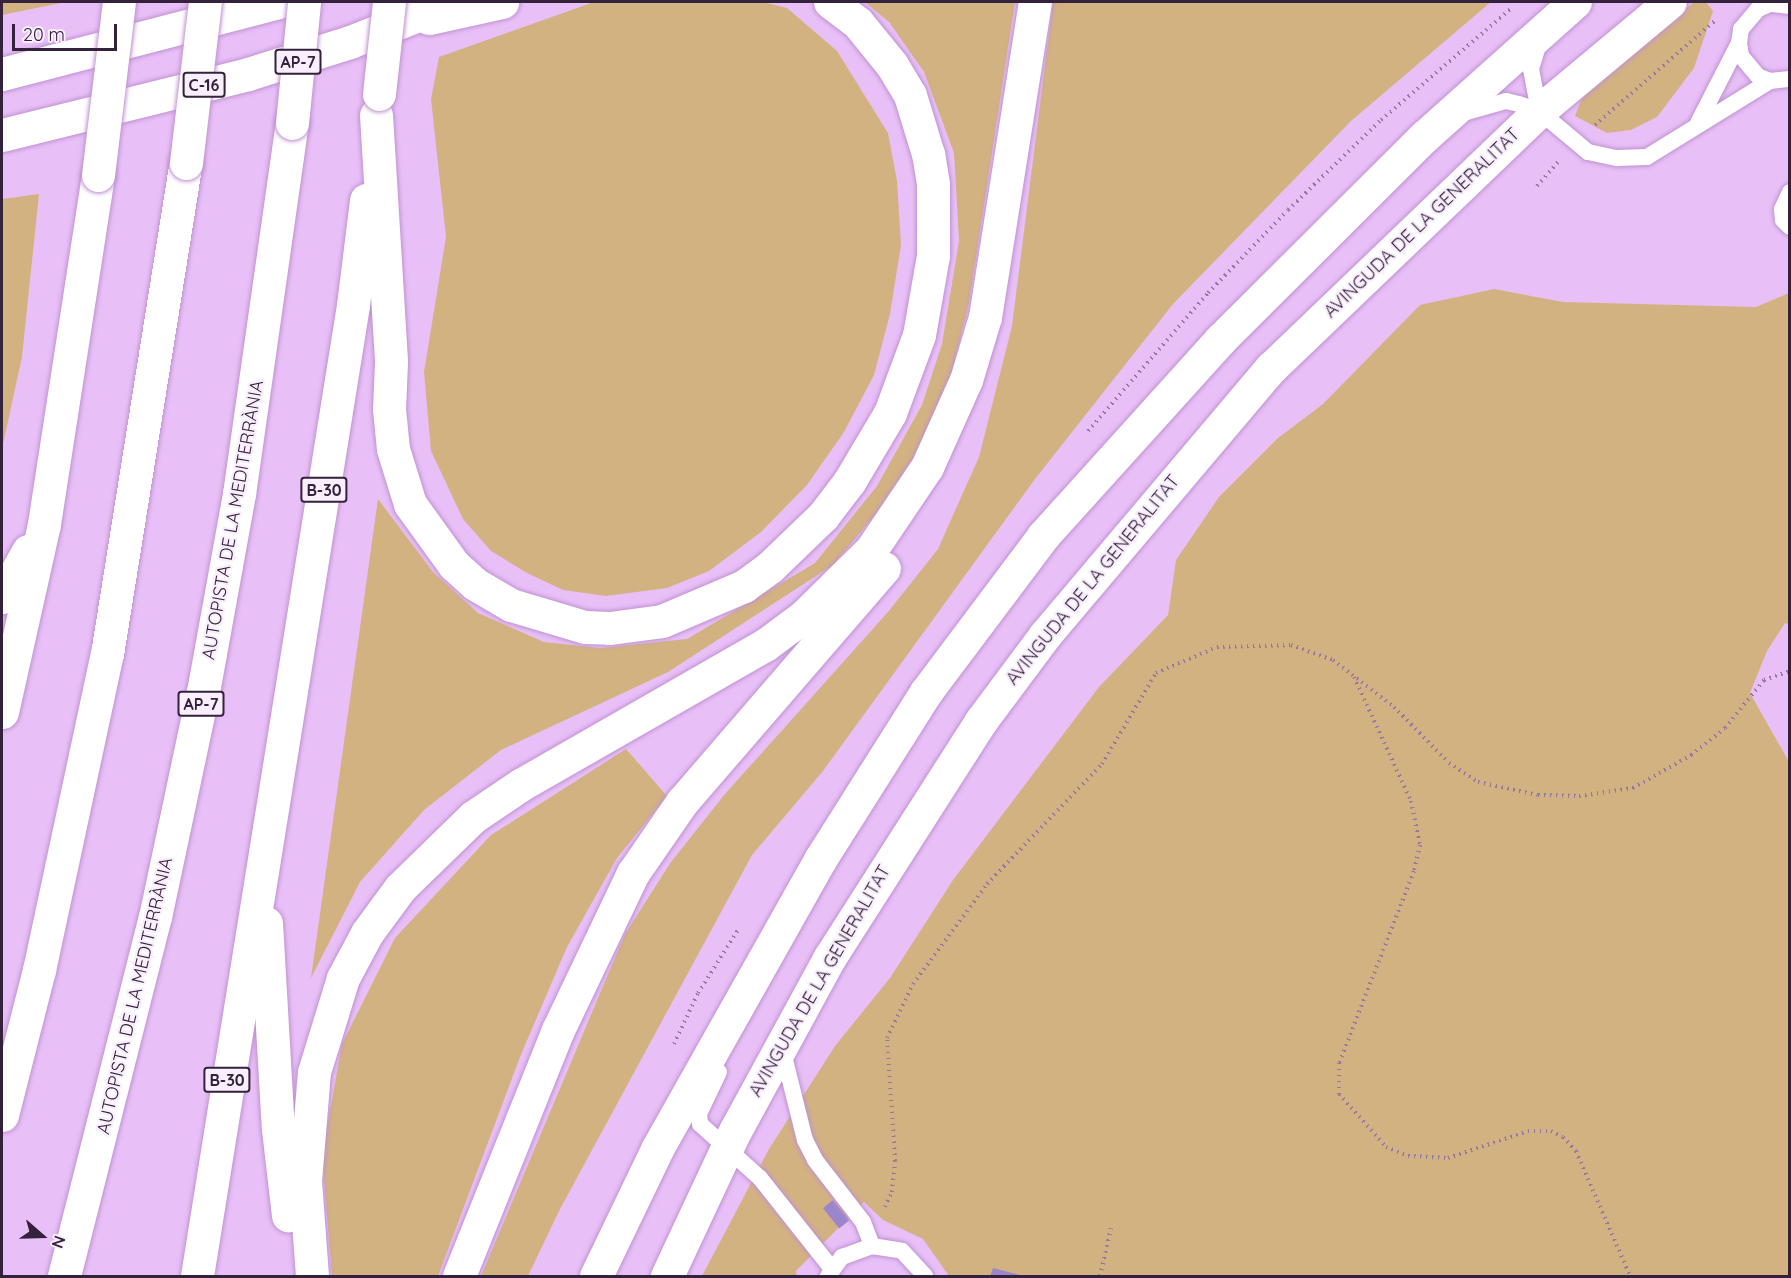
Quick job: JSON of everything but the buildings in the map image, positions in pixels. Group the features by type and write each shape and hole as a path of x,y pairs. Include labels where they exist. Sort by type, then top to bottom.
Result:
{"main road":[{"path":"2,712 44,524 98,175 119,2"},
{"path":"2,1115 39,970 107,654 186,163 205,2"},
{"path":"2,74 278,2"},
{"name":"AUTOPISTA DE LA MEDITERRÀNIA","path":"64,1276 155,917 203,692 241,483 292,123 304,2"},
{"name":"C-16","path":"2,135 248,74 396,12 451,2"},
{"path":"396,12 502,2"},
{"path":"378,104 391,362 389,409 399,475 410,504 454,565 475,584 511,605 585,627 610,628 662,621 744,585 770,567 823,516 849,482 890,413 919,335 933,256 934,202 928,154 910,95 892,65 858,23 830,2"},
{"path":"459,1276 558,1030 633,873 682,802 910,534 936,490 953,451 967,408 985,317 1035,2"},
{"path":"596,1276 657,1149 821,858 926,692 1043,536 1220,340 1439,124 1575,2"},
{"name":"AVINGUDA DE LA GENERALITAT","path":"667,1276 727,1147 781,1043 830,957 981,721 1045,635 1270,368 1539,111 1670,2"},
{"name":"B-30","path":"197,1276 262,885 353,305 378,104 396,12"},
{"path":"312,1276 305,1181 314,1072 344,978 367,933 400,888 473,817 579,750 765,645 840,584 899,514 927,467 966,380 985,317"},
{"path":"2,597 44,524"},
{"path":"262,885 278,1129 295,1276"}],"lane":[{"path":"1697,124 1739,43 1741,29 1758,9 1770,4 1790,6"},
{"path":"1539,111 1531,69 1545,28"},
{"path":"1739,43 1748,68 1770,81"},
{"path":"1439,124 1485,105 1506,101 1539,111 1588,152 1617,158 1647,157 1770,81 1790,79"},
{"path":"1790,192 1782,209 1790,227"},
{"path":"821,858 804,918 699,1114 700,1124 760,1178 830,1273 849,1253 872,1245 902,1251 925,1276"},
{"path":"781,1043 805,1140 815,1160 863,1222 872,1245"}],"path":[{"path":"1538,186 1576,143 1722,15"},
{"path":"872,1245 892,1192 895,1161 887,1038 913,984 987,884 1102,764 1156,673 1217,647 1291,645 1333,660 1394,707 1449,763 1478,782 1538,795 1579,796 1633,788 1691,755 1725,728 1764,680 1790,671"},
{"path":"1354,676 1411,801 1420,845 1414,871 1339,1063 1339,1094 1386,1147 1408,1156 1448,1158 1528,1131 1551,1131 1563,1137 1576,1151 1630,1276"},
{"path":"1100,1276 1111,1228"}],"shaded area":[{"path":"2,2 66,2 2,15"},
{"path":"594,2 762,2 787,8 837,51 888,133 897,181 901,245 890,314 874,375 844,432 807,485 761,532 709,571 667,588 606,596 563,590 527,573 491,551 463,519 431,451 424,372 446,237 431,99 439,57"},
{"path":"865,2 1015,2 969,303 947,392 900,485 833,565 668,672 501,750 424,810 360,882 311,978 378,499 433,572 478,613 544,642 600,648 687,639 815,563 877,486 922,405 942,344 959,241 954,153 924,72 889,22"},
{"path":"1053,2 1491,2 1351,121 1173,304 1035,479 823,771 752,855 559,1211 528,1276 481,1276 625,934 671,862 725,794 888,612 938,549 979,457 1012,326"},
{"path":"1706,2 1713,11 1694,68 1657,117 1631,130 1607,133 1575,116 1583,95 1693,3"},
{"path":"39,194 22,357 2,449 2,199"},
{"path":"1494,289 1563,302 1756,307 1789,293 1789,624 1785,623 1767,651 1750,693 1789,762 1789,1276 949,1276 923,1239 883,1220 864,1202 796,1271 797,1276 702,1276 769,1149 835,1046 890,978 953,880 1099,687 1168,615 1176,560 1219,497 1278,438 1323,404 1420,305"},
{"path":"626,749 667,796 617,858 567,947 520,1057 438,1276 332,1276 322,1155 342,1044 395,938 491,835"}]}
